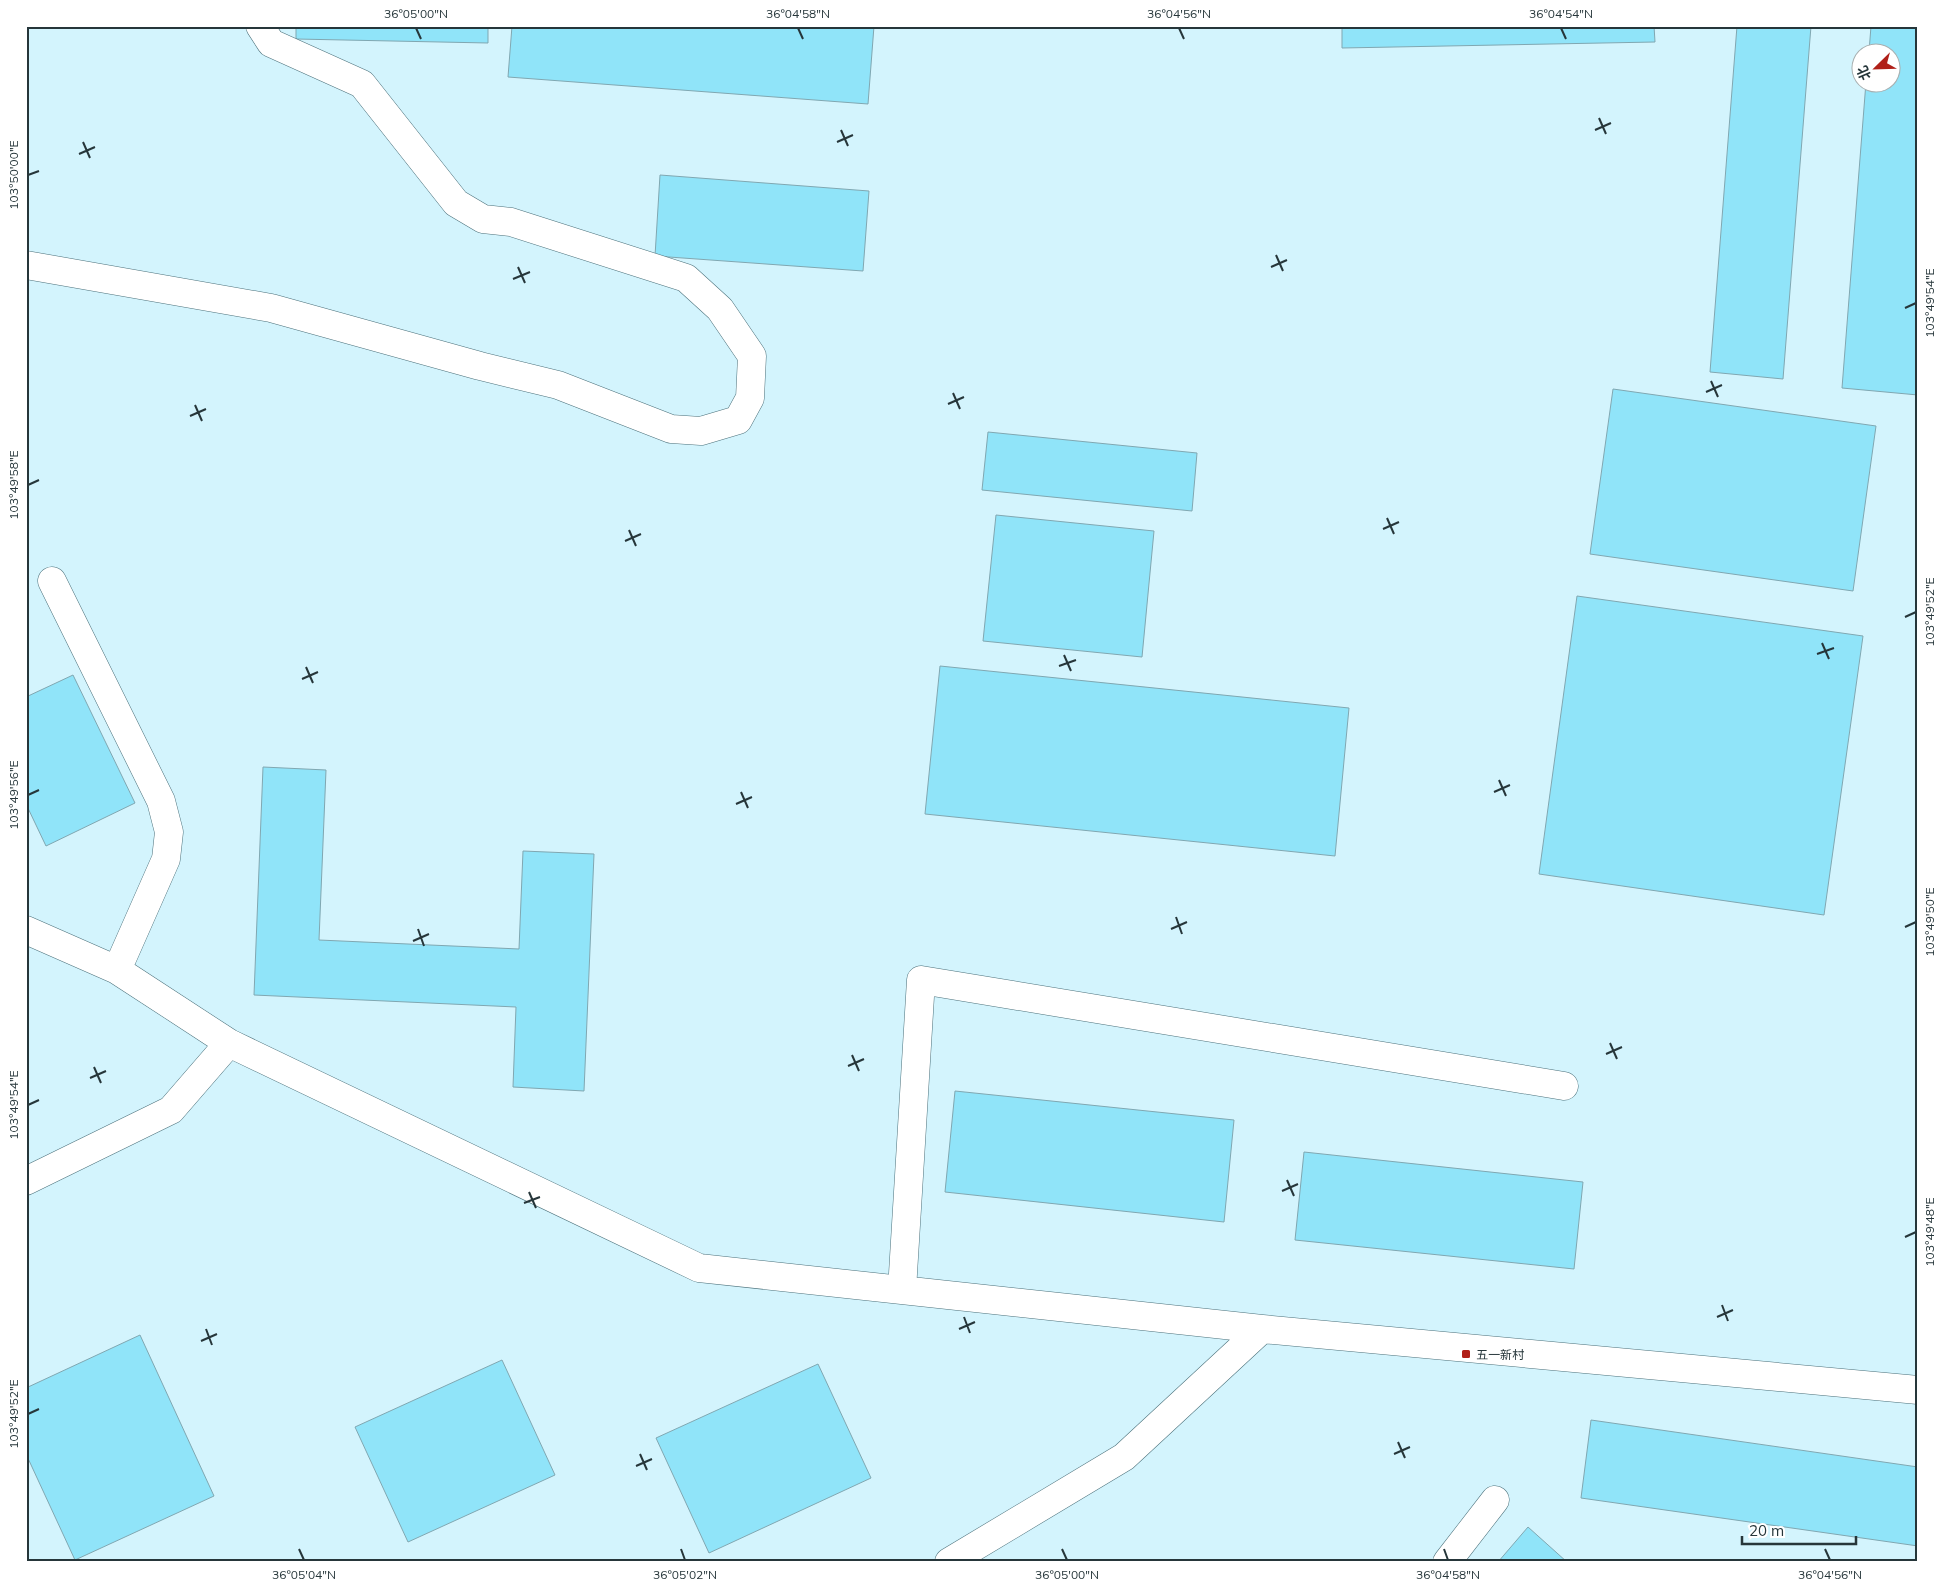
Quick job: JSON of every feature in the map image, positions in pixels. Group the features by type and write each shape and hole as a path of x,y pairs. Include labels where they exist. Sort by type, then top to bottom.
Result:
{"street":[{"path":"26,265 271,308 558,385 671,429 701,431 738,420 750,398 752,356 720,309 686,278 511,222 483,218 456,203 362,84 270,43 260,26"},
{"path":"52,581 161,801 169,832 166,859 117,970"},
{"path":"26,930 117,970 229,1043 699,1268 1262,1329 1918,1390"},
{"path":"902,1290 921,980 1564,1086"},
{"path":"26,1181 171,1110 229,1043"},
{"path":"948,1562 1124,1457 1262,1329"},
{"path":"1447,1562 1495,1500"}],"building":[{"path":"296,26 488,26 488,43 296,39"},
{"path":"512,26 874,26 868,104 508,77"},
{"path":"1342,26 1654,26 1655,42 1342,48"},
{"path":"1737,26 1811,26 1783,379 1710,372"},
{"path":"1871,26 1918,26 1918,395 1842,388 1865,92 1902,92 1902,42 1870,42"},
{"path":"660,175 869,191 863,271 655,256"},
{"path":"1613,389 1876,426 1853,591 1590,554"},
{"path":"988,432 1197,453 1192,511 982,490"},
{"path":"996,515 1154,531 1142,657 983,641"},
{"path":"1577,596 1863,636 1824,915 1539,874"},
{"path":"940,666 1349,708 1335,856 925,814"},
{"path":"73,675 135,803 46,846 26,804 26,697"},
{"path":"263,767 326,770 319,940 519,949 523,851 594,854 584,1091 513,1087 516,1007 254,995"},
{"path":"955,1091 1234,1120 1224,1222 945,1192"},
{"path":"1304,1152 1583,1182 1574,1269 1295,1240"},
{"path":"140,1335 214,1496 75,1560 26,1454 26,1388"},
{"path":"502,1360 555,1475 408,1542 355,1427"},
{"path":"818,1364 871,1478 709,1553 656,1438"},
{"path":"1591,1420 1918,1467 1918,1546 1581,1498"},
{"path":"1528,1527 1567,1562 1498,1562"}],"place":[{"name":"五一新村","path":"1466,1354"}]}
